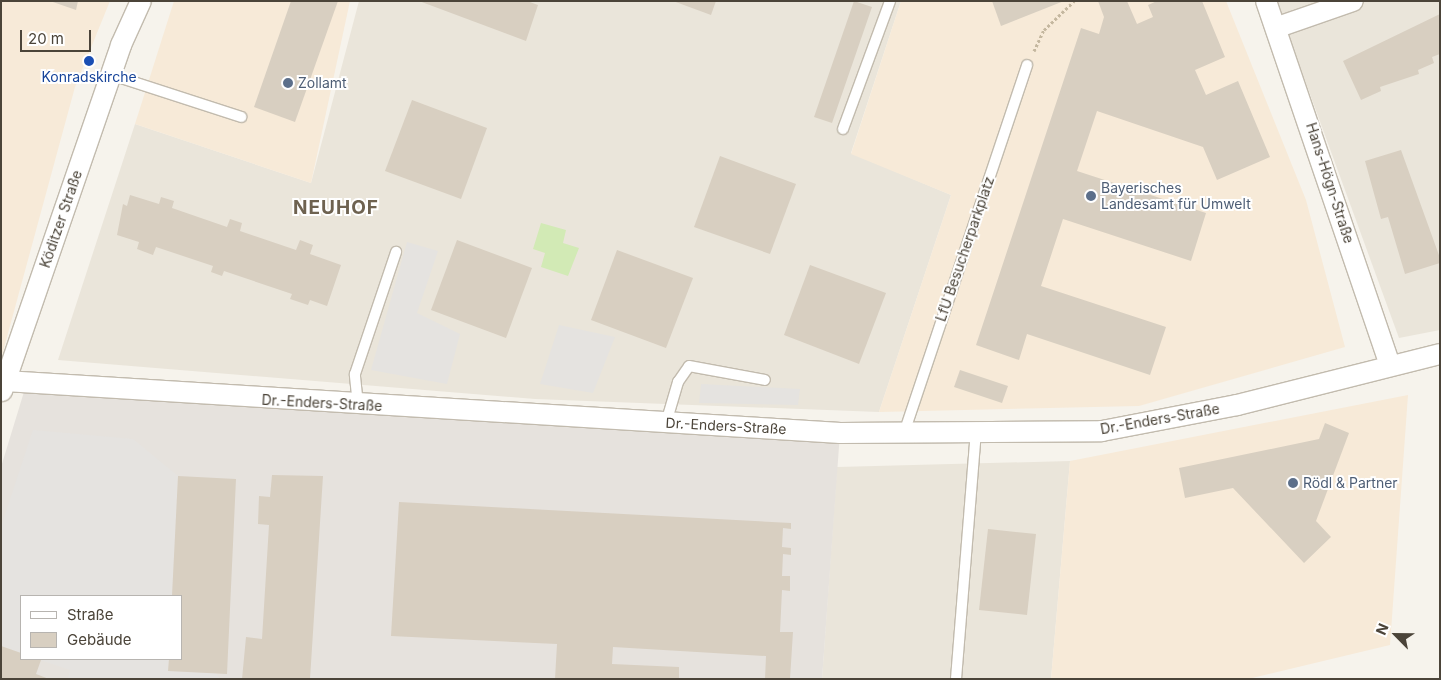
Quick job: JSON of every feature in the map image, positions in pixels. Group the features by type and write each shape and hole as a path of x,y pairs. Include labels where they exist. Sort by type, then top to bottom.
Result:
{"street":[{"name":"Köditzer Straße","path":"3,387 112,75 121,45 128,1"},
{"name":"Köditzer Straße","path":"121,45 141,1"},
{"name":"Hans-Högn-Straße","path":"1266,1 1278,26 1390,365"},
{"path":"1278,26 1353,1"},
{"name":"Dr.-Enders-Straße","path":"3,387 666,423 904,433 1102,431 1237,405 1390,365 1440,354"}],"lane":[{"path":"843,129 890,1"},
{"name":"LfU Besucherparkplatz","path":"904,433 1028,65"},
{"path":"112,75 242,117"},
{"path":"358,405 355,374 396,252"},
{"path":"666,423 678,382 689,366 765,380"},
{"path":"956,679 976,432"}],"path":[{"path":"1028,65 1044,30 1074,1"}],"shaded area":[{"path":"110,1 75,87 1,359 1,2"},
{"path":"174,1 350,1 311,183 135,124"},
{"path":"359,1 901,1 851,153 951,195 879,412 535,399 58,360 135,124 311,183"},
{"path":"901,1 1226,1 1306,200 1345,347 1139,406 879,412 951,195 851,154"},
{"path":"1276,1 1440,1 1440,330 1399,338"},
{"path":"407,242 438,251 417,313 460,334 447,384 371,370"},
{"path":"559,325 615,337 593,393 540,384"},
{"path":"27,382 840,433 822,679 1,679 1,467"},
{"path":"701,384 800,389 798,405 699,403"},
{"path":"1408,395 1390,645 1248,679 1051,679 1070,461"},
{"path":"33,430 133,439 178,476 172,595 20,595 20,653 1,646 1,527"},
{"path":"1070,461 1051,679 822,679 837,467"},
{"path":"40,660 169,660 168,671 216,673 220,679 68,679 70,670"}],"green space":[{"path":"541,223 566,230 563,243 579,248 568,276 541,267 545,253 533,249"}],"building":[{"path":"50,1 78,1 76,10"},
{"path":"291,1 338,1 295,122 254,107"},
{"path":"419,1 527,1 538,5 526,41"},
{"path":"673,1 716,1 711,15"},
{"path":"854,1 872,7 832,123 814,117"},
{"path":"992,1 1064,1 1001,26"},
{"name":"Bayerisches Landesamt für Umwelt","path":"1098,1 1127,1 1137,24 1153,17 1148,5 1157,1 1202,1 1225,57 1195,70 1206,95 1238,81 1270,157 1217,180 1203,147 1097,111 1077,171 1206,213 1191,261 1063,219 1041,286 1166,327 1150,375 1027,334 1019,360 976,345 1081,28 1099,34 1104,17"},
{"path":"1440,14 1440,54 1432,57 1434,63 1418,70 1419,74 1380,87 1381,91 1361,100 1343,61"},
{"path":"412,100 487,128 461,199 385,171"},
{"path":"1401,150 1440,258 1440,263 1405,274 1388,217 1381,219 1365,161"},
{"path":"720,156 796,184 770,254 694,227"},
{"path":"130,195 159,204 161,197 174,201 172,208 227,227 230,219 242,223 240,231 296,250 300,240 313,245 310,254 341,265 327,306 310,300 308,305 290,299 292,294 224,271 222,276 211,272 213,266 156,247 153,255 137,249 139,242 117,235 123,204 127,206"},
{"path":"457,240 532,268 506,338 431,310"},
{"path":"617,250 693,278 666,348 591,320"},
{"path":"810,265 886,293 859,364 784,335"},
{"path":"960,370 1008,386 1002,403 954,387"},
{"path":"1325,423 1349,433 1316,521 1331,537 1304,563 1233,488 1185,498 1179,468 1319,439"},
{"path":"272,475 323,476 310,679 242,679 246,637 262,639 269,525 258,524 259,496 270,497"},
{"path":"178,476 236,479 227,674 168,671 169,660 182,660 182,595 172,595"},
{"path":"399,502 791,523 791,529 783,528 782,547 791,548 791,555 783,554 782,576 790,576 790,591 782,590 780,632 793,632 790,679 765,679 766,656 613,647 612,664 679,667 679,679 555,679 557,644 391,636"},
{"path":"988,529 1036,534 1027,615 979,610"},
{"path":"1,646 20,653 20,660 41,660 36,674 49,679 1,679"}],"place":[{"name":"Konradskirche","path":"89,61"},
{"name":"Zollamt","path":"288,83"},
{"name":"Bayerisches Landesamt für Umwelt","path":"1091,196"},
{"name":"Rödl & Partner","path":"1293,483"}],"district":[{"name":"NEUHOF","path":"336,208"}]}
